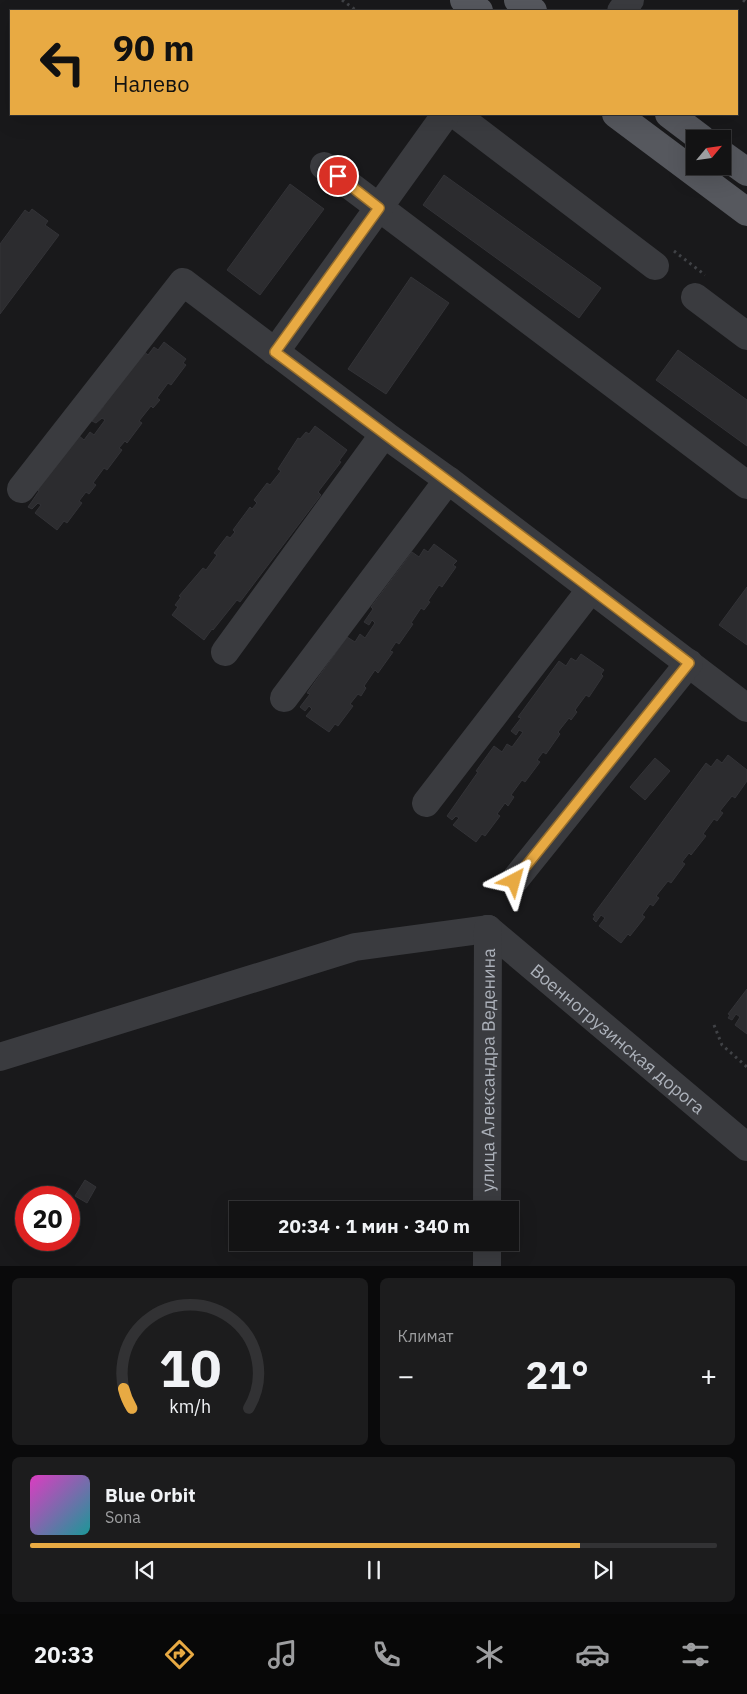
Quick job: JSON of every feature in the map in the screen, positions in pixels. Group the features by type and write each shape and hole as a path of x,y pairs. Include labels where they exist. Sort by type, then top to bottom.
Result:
{"main road":[{"path":"464,0 479,10"},
{"path":"518,0 532,10"},
{"path":"617,115 747,212"},
{"path":"670,115 690,130"},
{"path":"731,160 747,172"}],"street":[{"path":"622,10 630,0"},
{"path":"275,352 445,115"},
{"path":"456,115 655,266"},
{"path":"324,166 747,485"},
{"path":"21,489 183,282 448,480 747,708"},
{"path":"695,297 747,336"},
{"path":"225,652 384,434"},
{"path":"284,698 448,480"},
{"path":"426,803 591,589"},
{"path":"514,881 689,663"},
{"path":"0,1057 355,947 488,929"},
{"name":"Военногрузинская дорога","path":"488,929 747,1147"},
{"name":"улица Александра Веденина","path":"487,1201 488,929"},
{"path":"487,1251 487,1266"}],"path":[{"path":"342,0 356,10"},
{"path":"743,0 747,3"},
{"path":"714,1025 722,1045 747,1067"}],"building":[{"path":"444,175 601,288 579,318 423,205"},
{"path":"290,184 324,209 260,295 227,270"},
{"path":"32,209 48,221 45,225 59,235 0,314 0,244 25,210 29,213"},
{"path":"411,277 449,303 386,394 348,369"},
{"path":"164,342 186,359 183,363 186,365 171,385 168,383 157,398 160,400 153,408 151,406 139,421 142,423 127,443 125,441 119,448 122,450 107,470 104,468 93,483 96,485 89,494 86,492 79,501 82,503 67,523 64,521 57,530 35,513 41,505 38,503 32,509 28,507 39,491 36,489 78,435 84,440 90,432 94,435 105,420 102,418 96,423 92,421 104,406 101,404 142,350 148,355 154,347 158,350"},
{"path":"678,350 747,400 747,446 656,380"},
{"path":"315,426 347,450 339,461 341,462 318,492 321,495 240,602 237,600 204,640 172,615 178,607 175,605 181,597 179,596 203,568 206,570 217,555 214,553 227,536 230,538 235,532 233,530 250,507 252,509 257,503 254,500 267,483 270,485 281,471 278,469 298,438 300,439 306,432 309,434"},
{"path":"434,544 457,561 453,565 456,567 442,587 439,585 424,610 421,608 411,623 413,624 399,644 396,642 390,651 393,652 378,673 375,670 364,686 366,688 361,696 358,694 350,704 353,706 338,726 335,724 329,732 306,716 312,709 309,706 305,711 300,707 310,694 307,693 347,637 355,642 360,634 365,638 375,623 372,620 369,625 364,622 373,609 371,607 412,552 419,557 424,549 428,552"},
{"path":"747,587 747,645 719,625"},
{"path":"581,654 604,670 601,674 603,676 589,697 586,695 575,710 577,712 571,720 569,718 558,732 560,734 546,754 543,752 537,760 540,762 525,782 522,780 511,795 514,797 508,806 505,803 497,814 500,816 485,836 482,834 476,842 453,825 459,818 456,816 452,820 447,816 494,746 502,752 507,744 512,747 523,732 519,730 516,735 511,731 521,718 518,717 559,661 566,666 571,658 576,661"},
{"path":"728,755 747,770 747,781 735,798 732,796 720,811 723,813 717,821 714,819 703,834 706,836 691,855 689,853 682,862 685,864 671,883 668,881 656,896 659,898 653,906 650,904 642,915 645,917 630,936 628,934 621,943 599,926 605,918 601,915 596,922 593,919 595,916 593,915 706,763 711,767 717,759 722,763"},
{"path":"655,758 670,771 645,800 630,787"},
{"path":"747,989 747,1034 735,1025 740,1017 736,1014 732,1020 728,1018 730,1015 728,1014"},
{"path":"85,1180 96,1187 87,1203 80,1199 80,1188"}],"route":[{"path":"338,176 379,208 275,352 448,480 689,663 514,881"}]}
